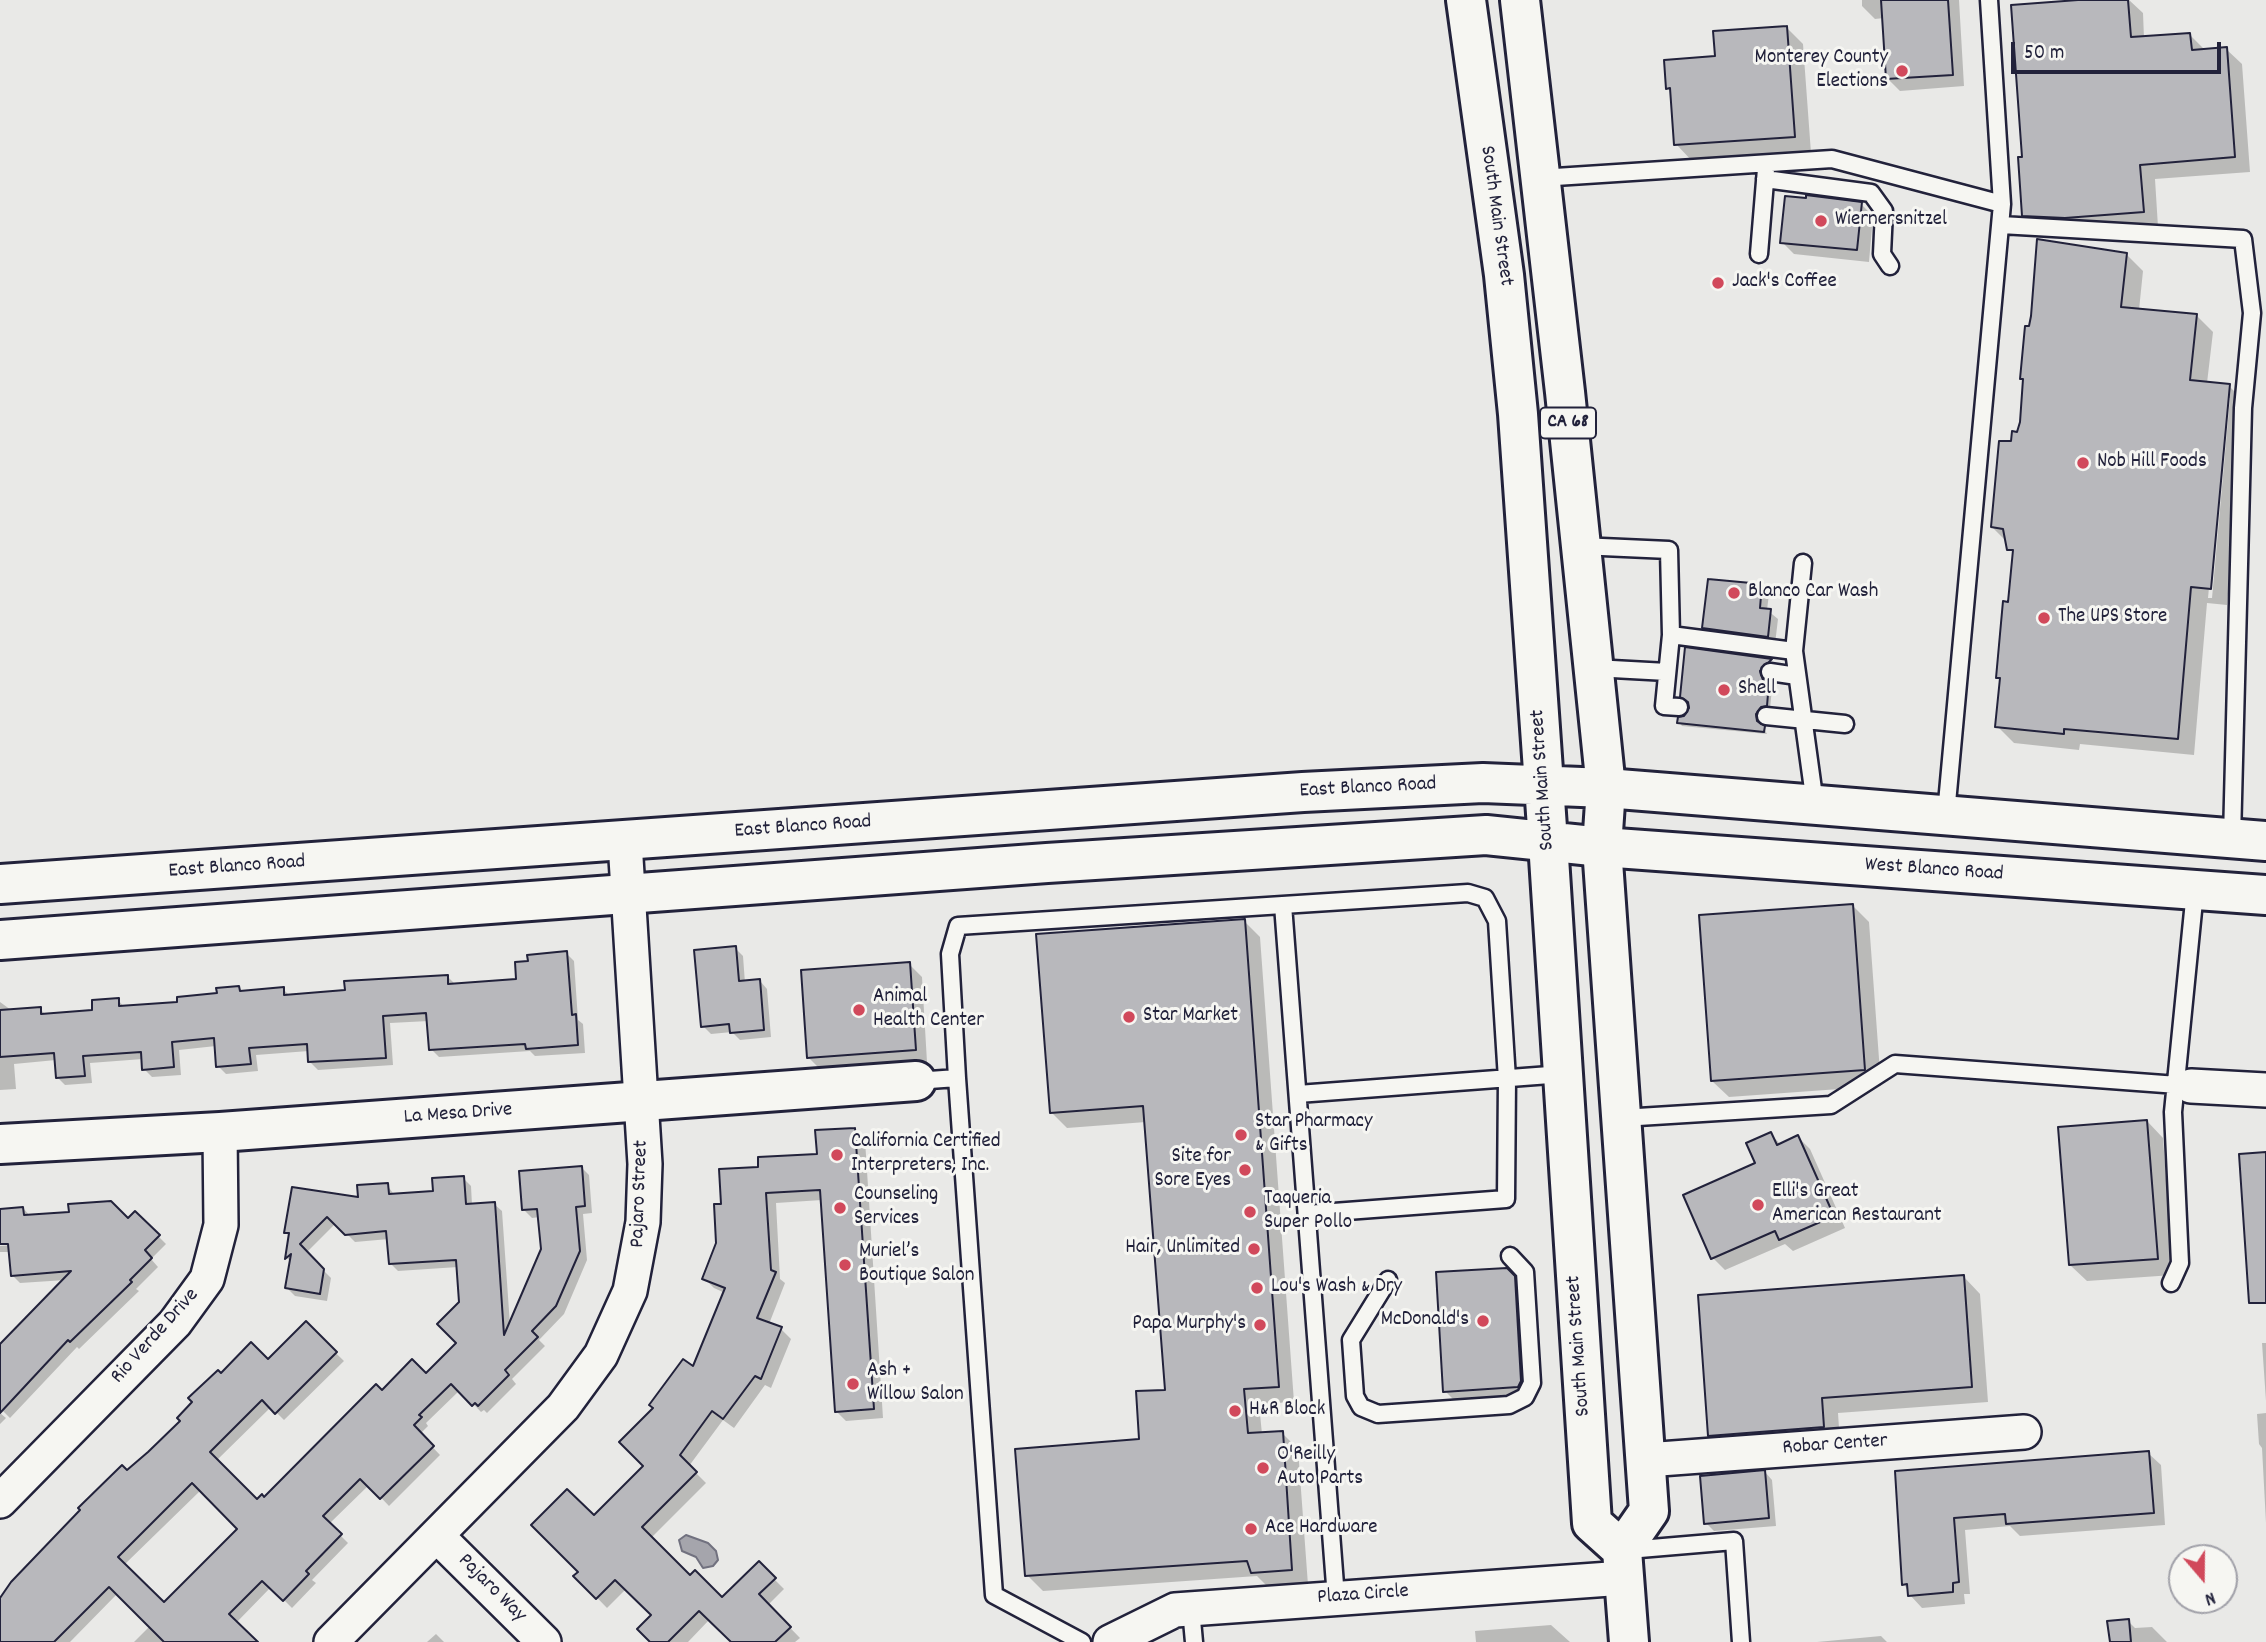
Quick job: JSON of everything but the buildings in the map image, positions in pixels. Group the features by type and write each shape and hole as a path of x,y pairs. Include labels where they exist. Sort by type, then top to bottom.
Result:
{"main road":[{"name":"South Main Street","path":"1466,0 1504,275 1518,414 1567,1074 1592,1522 1623,1564"},
{"name":"CA 68","path":"1520,0 1606,788 1602,848 1648,1511 1623,1564"},
{"name":"East Blanco Road","path":"0,884 625,842 1303,792 1483,783 1606,788"},
{"path":"1606,788 2249,839"},
{"path":"0,940 628,896 1047,863 1486,835 1602,848"},
{"name":"West Blanco Road","path":"1602,848 2266,895"},
{"name":"La Mesa Drive","path":"0,1144 220,1132 916,1082"},
{"path":"1623,1564 1629,1642"}],"street":[{"name":"Pajaro Street","path":"331,1642 563,1407 601,1355 630,1291 643,1222 645,1164 625,842"},
{"path":"2183,1085 2266,1090"},
{"name":"Rio Verde Drive","path":"0,1501 175,1323 208,1279 221,1225 220,1132"},
{"name":"Robar Center","path":"1646,1460 2024,1432"},
{"name":"Pajaro Way","path":"437,1536 544,1642"},
{"name":"Plaza Circle","path":"1110,1642 1175,1611 1336,1598 1623,1564"}],"lane":[{"path":"1946,814 2003,204 1989,0"},
{"path":"1540,178 1832,159 2003,204"},
{"path":"1759,254 1767,162"},
{"path":"1765,179 1871,192 1884,211 1882,254 1890,266"},
{"path":"2001,225 2243,239 2252,313 2243,408 2249,839"},
{"path":"1580,545 1669,551 1673,665 1664,706 1679,708"},
{"path":"1803,563 1794,651 1815,804"},
{"path":"1671,635 1794,651"},
{"path":"1594,668 1673,665"},
{"path":"1770,672 1797,676"},
{"path":"1766,716 1845,723"},
{"path":"2171,1283 2180,1263 2173,1112 2183,1085 2195,891"},
{"path":"1083,1642 994,1595 950,954 958,926 1468,892 1485,898 1497,921 1507,1079 1506,1199 1307,1214"},
{"path":"1283,905 1336,1598"},
{"path":"1622,1118 1831,1105 1895,1064 2183,1085"},
{"path":"1298,1094 1567,1074"},
{"path":"916,1082 957,1078"},
{"path":"1388,1280 1351,1340 1355,1396 1362,1407 1378,1414 1509,1405 1525,1397 1532,1383 1525,1272 1510,1256"},
{"path":"1623,1564 1734,1541 1741,1642"},
{"path":"1191,1609 1194,1642"}],"shaded area":[{"path":"686,1535 708,1543 716,1551 718,1560 713,1566 703,1568 696,1557 682,1551 679,1540"}],"place":[{"name":"Monterey County Elections","path":"1902,71"},
{"name":"Wiernersnitzel","path":"1821,221"},
{"name":"Jack's Coffee","path":"1718,283"},
{"name":"Nob Hill Foods","path":"2083,463"},
{"name":"Blanco Car Wash","path":"1734,593"},
{"name":"The UPS Store","path":"2044,618"},
{"name":"Shell","path":"1724,690"},
{"name":"Animal Health Center","path":"859,1010"},
{"name":"Star Market","path":"1129,1017"},
{"name":"Star Pharmacy & Gifts","path":"1241,1135"},
{"name":"California Certified Interpreters, Inc.","path":"837,1155"},
{"name":"Site for Sore Eyes","path":"1245,1170"},
{"name":"Elli's Great American Restaurant","path":"1758,1205"},
{"name":"Counseling Services","path":"840,1208"},
{"name":"Taqueria Super Pollo","path":"1250,1212"},
{"name":"Hair, Unlimited","path":"1254,1249"},
{"name":"Muriel’s Boutique Salon","path":"845,1265"},
{"name":"Lou's Wash & Dry","path":"1257,1288"},
{"name":"McDonald's","path":"1483,1321"},
{"name":"Papa Murphy's","path":"1260,1325"},
{"name":"Ash + Willow Salon","path":"853,1384"},
{"name":"H&R Block","path":"1235,1411"},
{"name":"O'Reilly Auto Parts","path":"1263,1468"},
{"name":"Ace Hardware","path":"1251,1529"}]}
